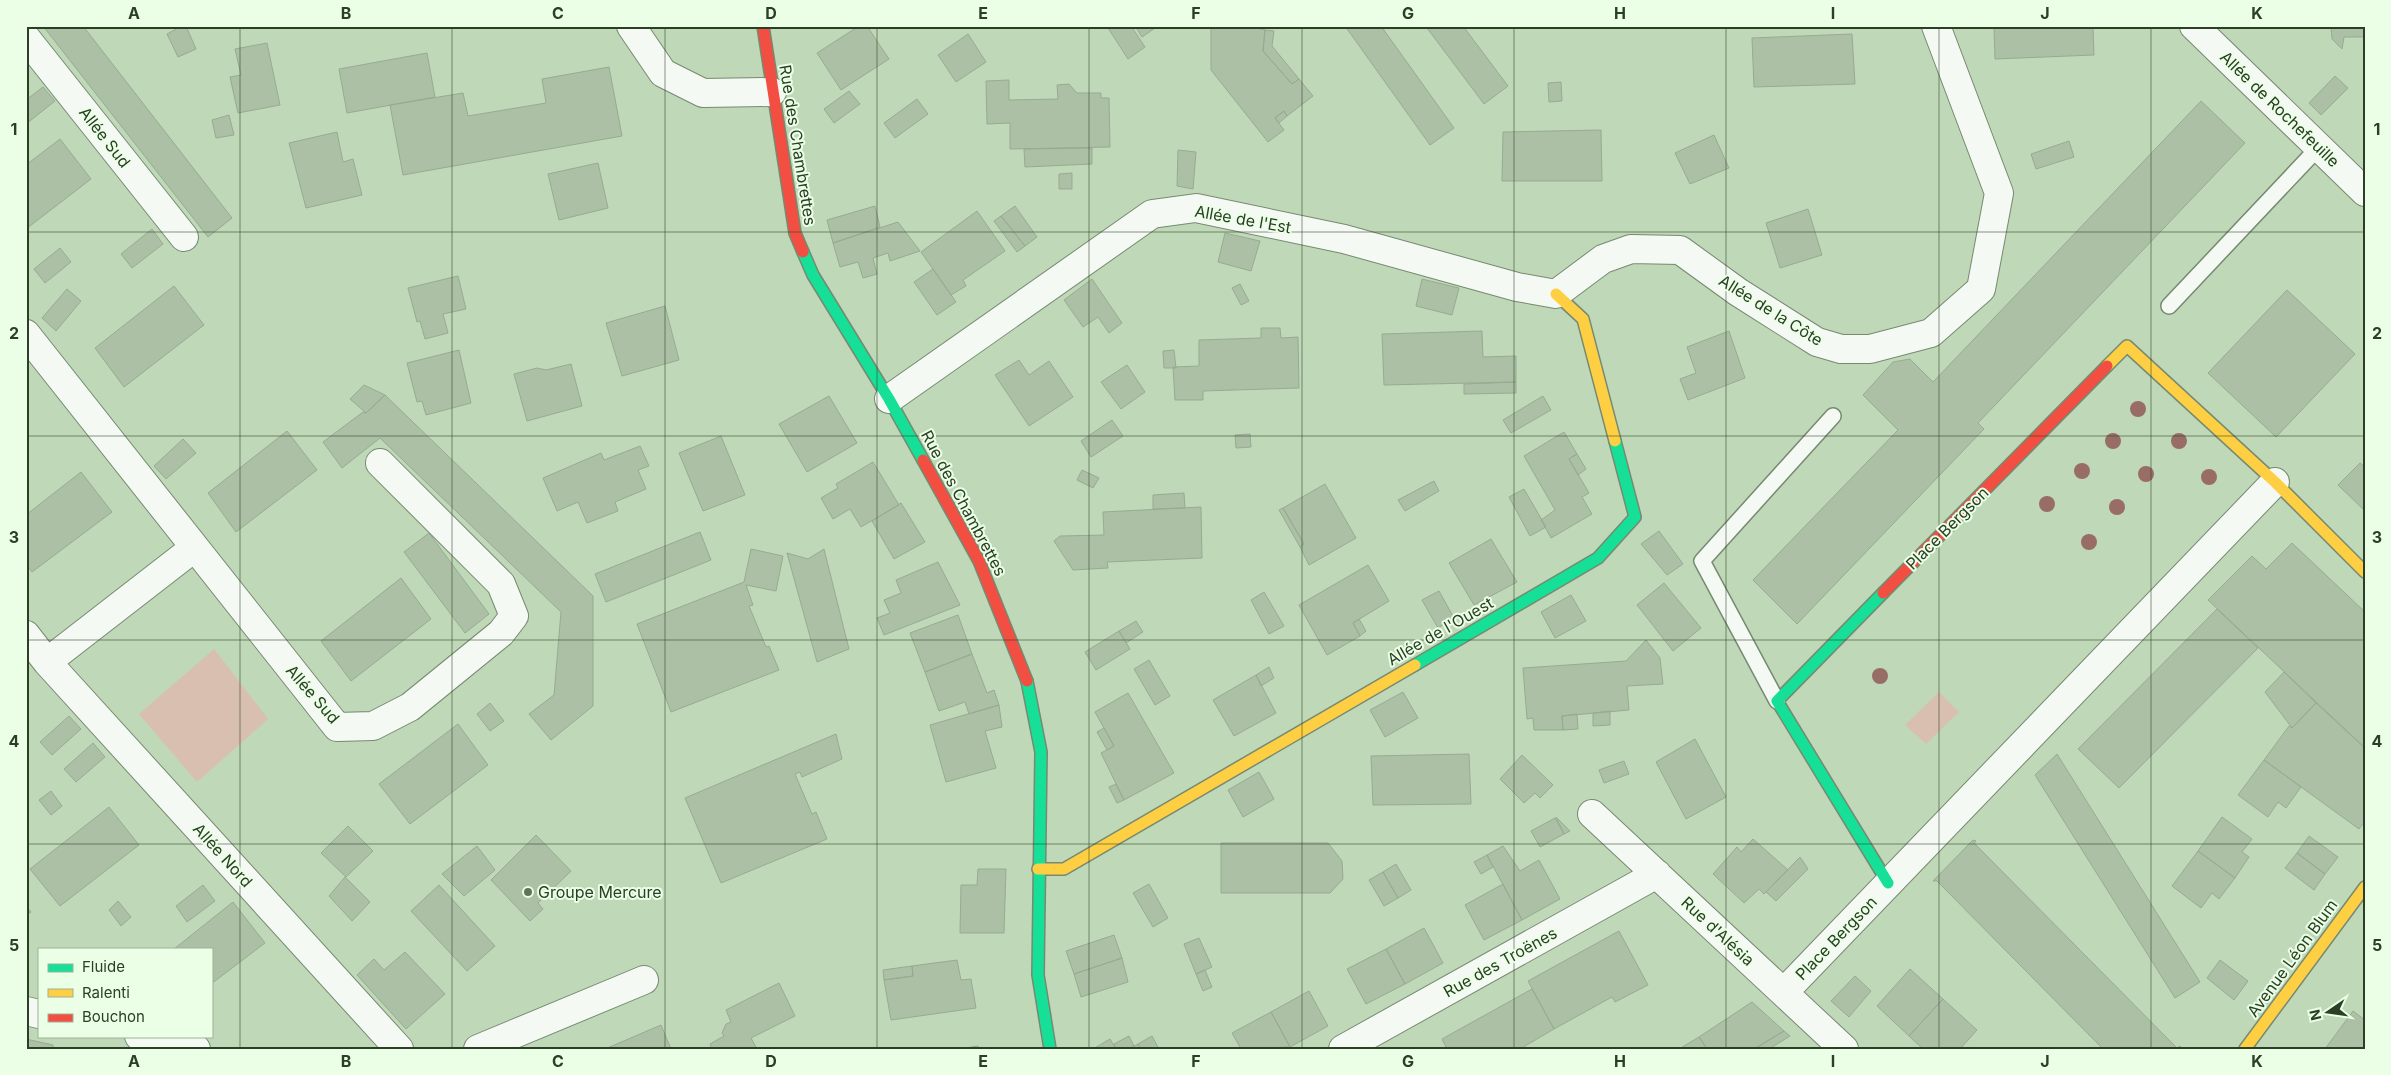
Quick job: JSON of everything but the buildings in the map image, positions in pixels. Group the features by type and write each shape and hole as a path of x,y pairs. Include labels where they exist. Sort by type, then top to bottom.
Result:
{"street":[{"path":"631,26 662,73 703,93 772,92"},
{"name":"Rue des Chambrettes","path":"763,26 796,234 812,275 889,398 980,561 1026,678 1041,752 1038,975 1050,1049"},
{"name":"Allée de la Côte","path":"1556,294 1603,260 1632,249 1680,250 1738,292 1817,342 1841,349 1870,349 1931,333 1981,289 1999,193 1936,26"},
{"name":"Allée de Rochefeuille","path":"2194,26 2365,192"},
{"name":"Allée Sud","path":"26,38 184,237"},
{"name":"Allée de l'Est","path":"889,398 1152,214 1196,208 1344,239 1517,287 1556,294"},
{"name":"Allée de l'Ouest","path":"1038,869 1064,869 1598,558 1635,517 1583,319 1556,294"},
{"name":"Allée Sud","path":"26,334 337,727 373,726 410,707 501,633 514,616 502,584 380,463"},
{"name":"Place Bergson","path":"1888,883 1777,701 2127,346 2275,482 2365,572"},
{"name":"Place Bergson","path":"1784,992 2275,482"},
{"path":"47,662 194,548"},
{"name":"Allée Nord","path":"26,635 47,662 399,1049"},
{"name":"Rue d'Alésia","path":"1592,814 1844,1049"},
{"name":"Rue des Troënes","path":"1343,1049 1657,874"},
{"name":"Avenue Léon Blum","path":"2245,1049 2365,887"},
{"path":"478,1049 644,980"},
{"path":"148,1038 196,1049"}],"lane":[{"path":"2169,306 2319,147"},
{"path":"1777,701 1702,562 1833,416"}],"shaded area":[{"path":"214,649 268,719 197,782 139,714"},
{"path":"1939,692 1959,712 1926,744 1905,725"}],"traffic: fast":[{"path":"803,252 813,275 889,399 923,460"},
{"path":"1415,665 1598,558 1635,517 1615,441"},
{"path":"1883,593 1777,701 1888,883"},
{"path":"1027,681 1041,752 1038,975 1050,1049"}],"traffic: slow":[{"path":"1556,294 1583,319 1615,441"},
{"path":"2107,366 2127,346 2275,482 2365,572"},
{"path":"1038,869 1064,869 1415,665"},
{"path":"2245,1049 2365,887"}],"traffic: jam":[{"path":"763,26 795,233 803,252"},
{"path":"1883,593 2107,366"},
{"path":"923,460 979,561 1027,681"}],"place":[{"name":"Groupe Mercure","path":"528,892"}]}
